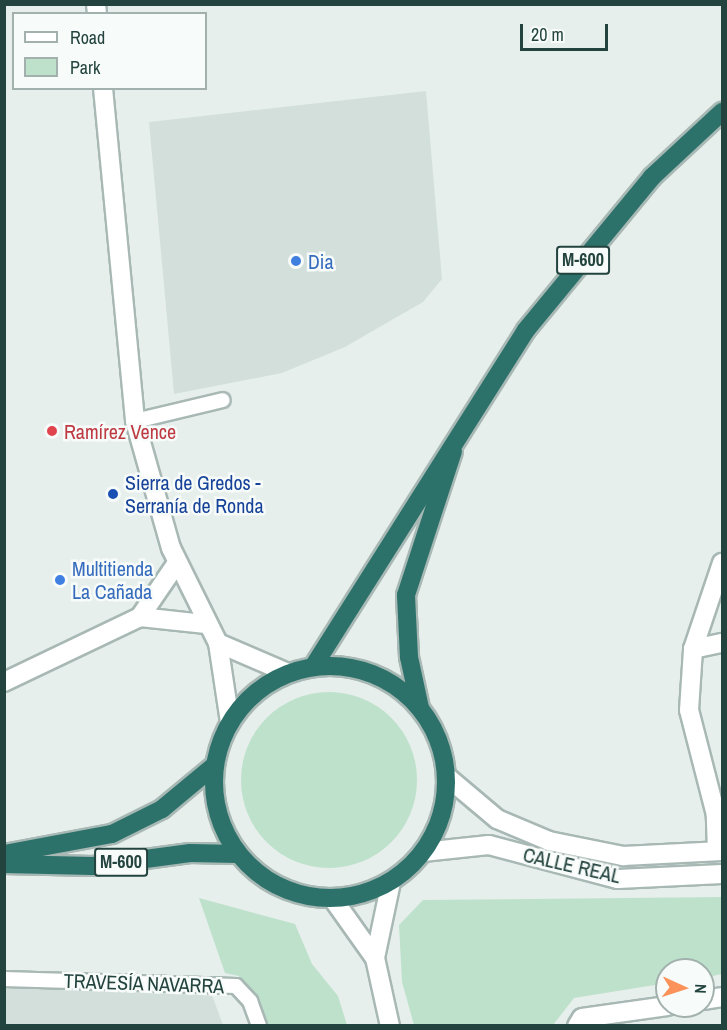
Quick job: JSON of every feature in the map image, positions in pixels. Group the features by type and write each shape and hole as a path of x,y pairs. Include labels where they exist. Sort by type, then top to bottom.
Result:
{"highway":[{"name":"M-600","path":"313,667 462,423 526,330 652,177 723,112"},
{"name":"M-600","path":"420,708 372,673 313,667 288,673 255,693 230,722 215,765 217,812 238,854 264,879 297,895 333,899 391,882 423,852 441,816 446,776 442,752 420,708 409,657 406,596 462,423"},
{"name":"M-600","path":"4,854 112,834 162,809 215,765"},
{"name":"M-600","path":"4,864 93,866 190,853 238,854"}],"street":[{"path":"103,90 135,421 177,563 204,624 218,643 230,722"},
{"path":"4,682 140,617 177,563"},
{"path":"720,851 716,815 689,710 693,649 723,563"},
{"path":"140,617 204,624"},
{"path":"218,643 288,673"},
{"path":"693,649 723,643"},
{"name":"CALLE REAL","path":"446,776 497,819 549,841 623,856 720,851"},
{"name":"CALLE REAL","path":"423,852 489,845 618,879 723,874"},
{"path":"375,958 391,882"},
{"path":"333,899 375,958 390,1026"},
{"path":"577,1026 582,1018 655,1008"}],"lane":[{"path":"135,421 224,400"},
{"name":"TRAVESÍA NAVARRA","path":"4,979 236,986 250,1001 259,1026"}],"shaded area":[{"name":"Dia","path":"426,91 442,279 423,302 345,347 282,373 174,394 149,122"},
{"path":"5,970 205,976 223,1025 5,1026"}],"green space":[{"path":"329,692 363,699 378,707 391,718 402,731 410,746 417,780 410,814 402,829 391,842 378,853 363,861 329,868 295,861 280,853 267,842 256,829 248,814 241,780 248,746 256,731 267,718 280,707 295,699"},
{"path":"722,897 722,974 715,975 715,958 655,958 655,985 574,998 553,1025 414,1025 402,982 399,925 423,900"},
{"path":"199,898 295,924 312,964 338,996 347,1025 255,1025 239,976 225,973"}],"place":[{"name":"Dia","path":"296,261"},
{"name":"Ramírez Vence","path":"52,431"},
{"name":"Sierra de Gredos - Serranía de Ronda","path":"113,494"},
{"name":"Multitienda La Cañada","path":"60,580"}]}
